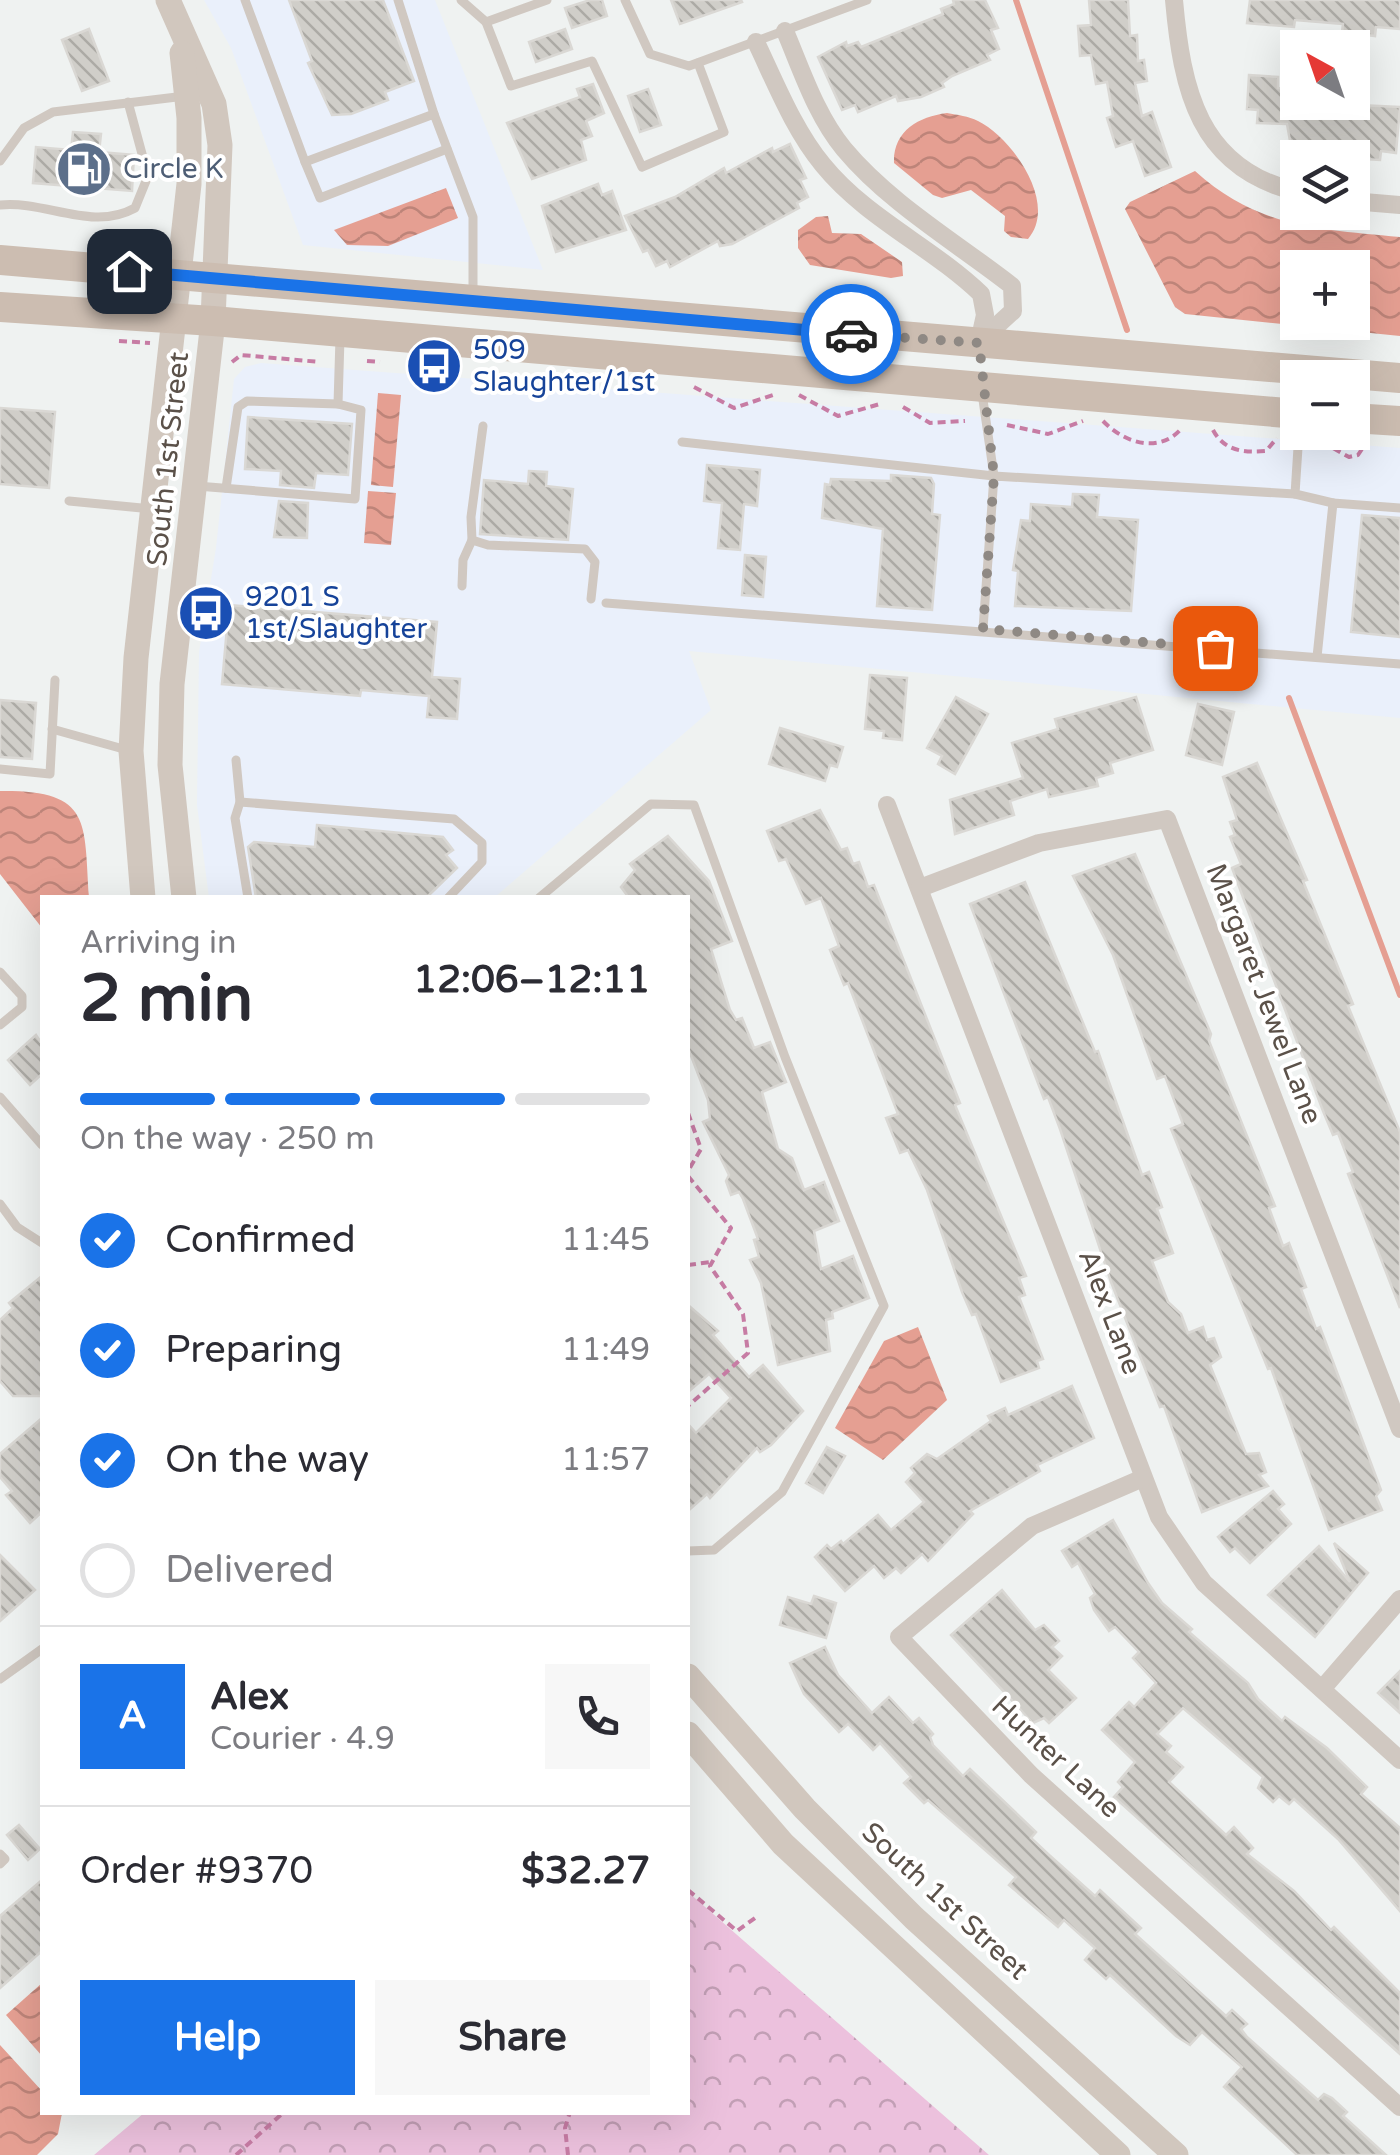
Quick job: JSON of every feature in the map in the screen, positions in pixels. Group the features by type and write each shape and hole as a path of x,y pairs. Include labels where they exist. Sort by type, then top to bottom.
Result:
{"main road":[{"name":"South 1st Street","path":"168,0 217,116 220,187 216,279 197,486 172,684 170,766 184,895"},
{"name":"South 1st Street","path":"144,895 130,751 136,658 189,184 187,95 180,33"},
{"path":"0,260 1400,378"},
{"path":"0,308 212,321 981,386 1280,424"},
{"path":"536,348 539,337 547,334 714,344 742,325"},
{"path":"979,343 981,386"},
{"path":"1370,428 1400,422"},
{"path":"130,751 170,766"},
{"name":"South 1st Street","path":"690,1678 804,1809 914,1918 1176,2155"},
{"path":"690,1736 783,1844 888,1946 1118,2155"},
{"path":"888,1946 914,1918"}],"street":[{"path":"1174,0 1186,90 1204,130 1234,164 1280,188"},
{"path":"786,32 819,112 844,149 876,180 1012,286 1013,310 979,343"},
{"path":"756,42 786,107 824,166 868,207 980,294 985,315 979,343"},
{"path":"1370,202 1400,205"},
{"name":"Alex Lane","path":"887,805 1143,1478 1172,1541 1204,1583 1400,1760"},
{"name":"Margaret Jewel Lane","path":"920,888 1039,843 1167,819 1400,1429"},
{"name":"Hunter Lane","path":"1143,1478 1032,1526 899,1637 1031,1775 1400,2107"},
{"path":"1322,1689 1400,1599"}],"lane":[{"path":"245,0 320,198 447,149"},
{"path":"398,0 434,114 473,217 473,299"},
{"path":"461,0 486,22 511,86 592,61 642,167 724,132 698,62"},
{"path":"486,22 548,0"},
{"path":"624,0 650,54 688,66 867,0"},
{"path":"0,161 24,128 53,112 187,95"},
{"path":"0,205 21,202 70,215 118,218 135,208 148,176 128,102"},
{"path":"305,162 434,114"},
{"path":"338,404 340,332"},
{"path":"981,386 994,476 983,629"},
{"path":"197,486 355,498 361,410 338,404 247,401 238,407 226,488"},
{"path":"462,586 463,560 472,540 470,518 483,426"},
{"path":"682,442 994,476 1295,494 1333,503 1400,508"},
{"path":"1295,494 1298,450"},
{"path":"69,501 155,510"},
{"path":"1317,657 1333,503"},
{"path":"472,540 585,549 595,562 590,598"},
{"path":"606,603 1400,664"},
{"path":"0,769 50,774 55,680"},
{"path":"52,728 130,751"},
{"path":"236,760 240,802 235,818 248,895"},
{"path":"240,802 454,819 482,843 482,862 451,895"},
{"path":"544,895 651,804 694,804 785,1057 884,1306 782,1492 714,1550 690,1551"},
{"path":"0,972 22,996 22,1006 0,1025"},
{"path":"0,1097 40,1143"},
{"path":"0,1204 17,1227 40,1242"},
{"path":"0,1680 40,1651"},
{"path":"0,1854 5,1860 0,1864"}],"path":[{"path":"105,340 150,343 158,359"},
{"path":"228,364 241,352 320,362"},
{"path":"694,387 734,408 777,394"},
{"path":"799,396 838,416 880,404"},
{"path":"903,408 930,422 966,421"},
{"path":"1007,426 1048,434 1070,430 1085,420"},
{"path":"1103,421 1124,439 1140,442 1162,442 1182,427"},
{"path":"1213,430 1225,446 1262,452 1271,448 1280,436"},
{"path":"1336,450 1349,457 1358,455 1358,450"},
{"path":"690,1119 701,1149 690,1170"},
{"path":"690,1177 730,1228 710,1262"},
{"path":"690,1265 710,1262"},
{"path":"690,1404 748,1353 743,1314 710,1262"},
{"path":"690,1892 738,1931 756,1918"},
{"path":"236,2155 281,2115"},
{"path":"568,2155 565,2128 569,2115"}],"shaded area":[{"path":"204,0 435,0 543,270 303,245 231,48"},
{"path":"261,363 1280,439 1280,450 1400,448 1400,718 689,651 711,710 497,895 209,895 197,805 199,652 216,548 234,379 245,367"}],"green space":[{"path":"690,1894 989,2155 94,2155 142,2115 690,2115"}],"water":[{"path":"947,113 978,121 991,129 1027,172 1038,208 1036,224 1028,239 1011,237 1004,231 1005,216 971,190 942,198 933,195 894,163 898,142 909,127"},
{"path":"1195,171 1242,204 1280,219 1280,230 1335,230 1400,237 1400,336 1370,333 1370,250 1280,250 1280,324 1185,314 1175,307 1125,209 1130,202"},
{"path":"446,188 458,218 388,246 347,245 334,230"},
{"path":"828,216 832,233 861,234 902,262 903,276 891,278 810,265 798,248 798,230 816,217"},
{"path":"378,393 401,395 393,487 371,485"},
{"path":"368,491 396,493 391,545 364,543"},
{"path":"0,791 52,796 77,815 86,848 89,895 40,895 40,925 0,874"},
{"path":"918,1327 947,1400 883,1460 835,1428 884,1341"},
{"path":"40,1985 40,2054 6,2015"},
{"path":"0,2045 40,2089 40,2115 62,2115 58,2134 37,2155 0,2155"}],"building":[{"path":"289,0 383,0 414,81 385,92 388,100 351,114 332,115 308,63 312,61"},
{"path":"602,0 607,16 572,28 565,8"},
{"path":"671,0 741,0 742,2 680,24"},
{"path":"953,0 985,0 998,28 991,30 999,49 987,55 990,60 952,76 942,83 944,87 921,97 898,101 896,96 858,112 855,105 842,110 818,57 846,42 847,46 858,42 861,47 943,14 941,9 954,4"},
{"path":"1089,0 1128,0 1130,36 1137,35 1138,61 1144,60 1147,81 1135,83 1142,116 1152,112 1171,167 1145,176 1133,141 1116,147 1107,118 1113,116 1107,82 1096,84 1091,55 1080,56 1078,26 1091,25"},
{"path":"1250,0 1400,0 1400,29 1376,27 1375,36 1370,35 1370,30 1342,30 1343,24 1295,20 1294,27 1247,23"},
{"path":"89,29 109,81 82,91 62,40"},
{"path":"565,29 572,49 536,62 529,42"},
{"path":"1249,75 1278,77 1280,120 1370,120 1370,106 1400,107 1396,153 1381,151 1380,160 1370,159 1370,140 1290,140 1287,124 1257,123 1258,110 1247,109"},
{"path":"593,84 604,113 586,121 592,136 581,140 586,160 532,179 507,123 580,97 577,89"},
{"path":"648,89 661,125 640,132 628,96"},
{"name":"Circle K","path":"73,132 101,134 99,152 134,155 132,191 33,183 36,147 71,150"},
{"path":"790,144 806,178 800,180 808,197 797,203 799,208 732,244 720,246 718,241 670,267 667,261 656,266 648,250 643,252 625,216 675,197 724,168 726,173 772,148 773,152"},
{"path":"598,184 602,195 612,191 626,230 556,252 542,206"},
{"path":"0,408 55,412 49,488 0,484"},
{"path":"248,417 352,424 348,475 316,473 314,488 280,485 281,471 245,469"},
{"path":"707,465 760,470 757,506 744,504 740,550 718,548 722,503 704,501"},
{"path":"529,471 547,472 546,486 573,489 568,540 480,534 484,480 528,484"},
{"path":"891,475 931,478 934,484 932,514 940,515 932,610 877,606 883,529 822,518 825,484 830,485 831,479 891,481"},
{"path":"1073,494 1099,495 1097,517 1138,520 1131,611 1015,606 1018,571 1013,570 1021,520 1030,521 1031,504 1072,507"},
{"path":"279,501 308,503 307,538 274,537"},
{"path":"1362,515 1400,518 1400,637 1351,632"},
{"path":"745,555 766,557 763,597 742,595"},
{"path":"229,605 437,622 432,677 460,679 457,719 427,717 429,696 361,690 360,696 222,684"},
{"path":"870,675 907,678 902,740 883,738 884,731 865,729"},
{"path":"956,697 988,714 955,774 938,764 942,756 927,748"},
{"path":"1136,697 1153,750 1110,763 1113,773 1096,778 1098,786 1049,797 1047,789 1010,801 1014,815 955,834 950,800 1023,778 1012,743 1058,729 1055,719"},
{"path":"0,700 36,703 32,759 0,757"},
{"path":"1198,704 1234,712 1222,765 1186,755"},
{"path":"780,728 843,747 837,767 830,765 825,781 769,764"},
{"path":"1257,763 1307,880 1303,881 1353,1004 1348,1006 1400,1132 1400,1308 1348,1174 1353,1172 1338,1133 1333,1135 1323,1111 1232,868 1241,864 1230,837 1235,835 1230,822 1237,820 1223,777"},
{"path":"820,810 841,850 847,848 853,864 859,862 868,887 874,885 960,1103 955,1105 1026,1276 1019,1278 1025,1295 1019,1297 1043,1359 1037,1361 1039,1368 1001,1382 976,1314 972,1315 962,1292 927,1190 908,1150 900,1153 886,1118 898,1114 848,983 844,985 830,950 839,946 821,898 806,904 786,859 779,861 767,831"},
{"path":"317,825 443,837 453,850 446,855 457,868 429,895 256,895 248,847 254,842 315,847"},
{"path":"668,836 709,881 732,941 711,949 730,1010 736,1020 742,1018 754,1048 770,1042 786,1082 762,1092 778,1149 792,1158 804,1190 824,1182 839,1221 814,1231 821,1269 853,1256 869,1298 832,1312 833,1318 826,1320 830,1351 778,1365 761,1283 750,1260 759,1257 754,1240 758,1239 739,1192 731,1195 726,1181 729,1175 703,1122 710,1119 708,1100 690,1053 690,895 627,895 621,887 635,870 630,864"},
{"path":"1135,854 1211,1034 1209,1041 1275,1206 1269,1208 1283,1246 1289,1243 1306,1287 1301,1289 1316,1329 1320,1327 1381,1490 1376,1496 1382,1510 1329,1530 1271,1368 1268,1369 1171,1129 1183,1124 1165,1076 1157,1079 1113,955 1073,876"},
{"path":"1025,882 1095,1052 1098,1051 1142,1175 1149,1172 1162,1207 1157,1209 1173,1253 1152,1261 1168,1302 1181,1314 1188,1333 1203,1327 1207,1340 1214,1338 1221,1357 1210,1365 1246,1454 1259,1453 1266,1472 1259,1475 1268,1486 1202,1512 1164,1406 1160,1407 1111,1282 1048,1097 1044,1099 970,904"},
{"path":"36,1035 40,1041 40,1076 30,1085 8,1060"},
{"path":"40,1278 40,1396 13,1396 0,1381 0,1320 13,1308 9,1303"},
{"path":"690,1307 718,1331 713,1335 749,1377 763,1365 803,1411 771,1445 760,1452 757,1448 710,1498 707,1494 690,1509 690,1426 696,1433 731,1398 709,1374 690,1390"},
{"path":"1072,1386 1094,1438 1037,1465 1040,1471 970,1511 973,1514 928,1561 922,1554 901,1573 896,1568 884,1578 874,1566 845,1591 815,1557 827,1545 831,1549 841,1541 843,1544 878,1515 891,1530 924,1502 906,1482 915,1473 911,1468 927,1454 937,1459 991,1421 988,1416 1005,1408 1008,1415"},
{"path":"40,1420 40,1514 30,1523 6,1495 12,1491 0,1477 0,1454"},
{"path":"827,1447 845,1456 823,1493 806,1483"},
{"path":"1273,1491 1284,1504 1278,1509 1291,1524 1250,1563 1235,1548 1230,1552 1218,1537"},
{"path":"1113,1520 1148,1583 1162,1603 1192,1629 1189,1632 1248,1683 1258,1699 1282,1721 1285,1717 1327,1748 1367,1787 1361,1794 1400,1828 1400,1911 1338,1839 1294,1799 1289,1804 1279,1796 1273,1802 1258,1788 1263,1777 1183,1708 1157,1734 1171,1746 1166,1752 1183,1767 1169,1782 1226,1835 1234,1827 1253,1848 1247,1854 1294,1891 1331,1930 1334,1927 1400,1993 1400,2054 1114,1797 1123,1787 1118,1782 1135,1762 1102,1730 1129,1702 1134,1707 1156,1683 1133,1658 1139,1652 1115,1627 1109,1631 1094,1610 1090,1598 1095,1594 1078,1563 1072,1567 1062,1551"},
{"path":"1334,1543 1368,1573 1315,1637 1268,1595 1319,1546 1350,1582"},
{"path":"0,1555 35,1590 0,1621"},
{"path":"1002,1590 1035,1630 1044,1625 1059,1641 1052,1647 1062,1656 1048,1670 1076,1698 1049,1723 1044,1718 1033,1723 951,1635"},
{"path":"814,1596 836,1603 826,1638 780,1625 788,1597 811,1604"},
{"path":"825,1647 838,1675 872,1713 889,1697 913,1723 919,1718 933,1734 933,1745 963,1776 970,1769 1036,1832 1031,1838 1048,1854 1095,1896 1100,1890 1141,1928 1135,1934 1226,2016 1232,2010 1247,2024 1241,2029 1247,2037 1318,2100 1324,2094 1332,2098 1347,2112 1343,2116 1386,2155 1297,2155 1224,2087 1242,2067 1202,2032 1190,2045 1176,2036 1110,1975 1106,1979 1085,1960 1095,1948 1064,1920 1058,1927 1009,1885 1016,1877 928,1800 924,1803 904,1783 911,1777 880,1743 873,1750 848,1724 839,1732 804,1694 790,1663"},
{"path":"1400,1671 1400,1713 1378,1693"},
{"path":"19,1825 40,1849 28,1860 7,1835"},
{"path":"40,1882 40,1953 0,1988 0,1916"}],"waterway":[{"path":"1016,0 1127,330"},
{"path":"1289,698 1400,995"}],"way so far":[{"path":"851,334 979,343 994,476 983,629 1215,648"}],"place":[{"name":"Circle K","path":"84,169"},
{"name":"509 Slaughter/1st","path":"434,366"},
{"name":"9201 S 1st/Slaughter","path":"206,613"}],"route":[{"path":"129,271 851,334"}]}
